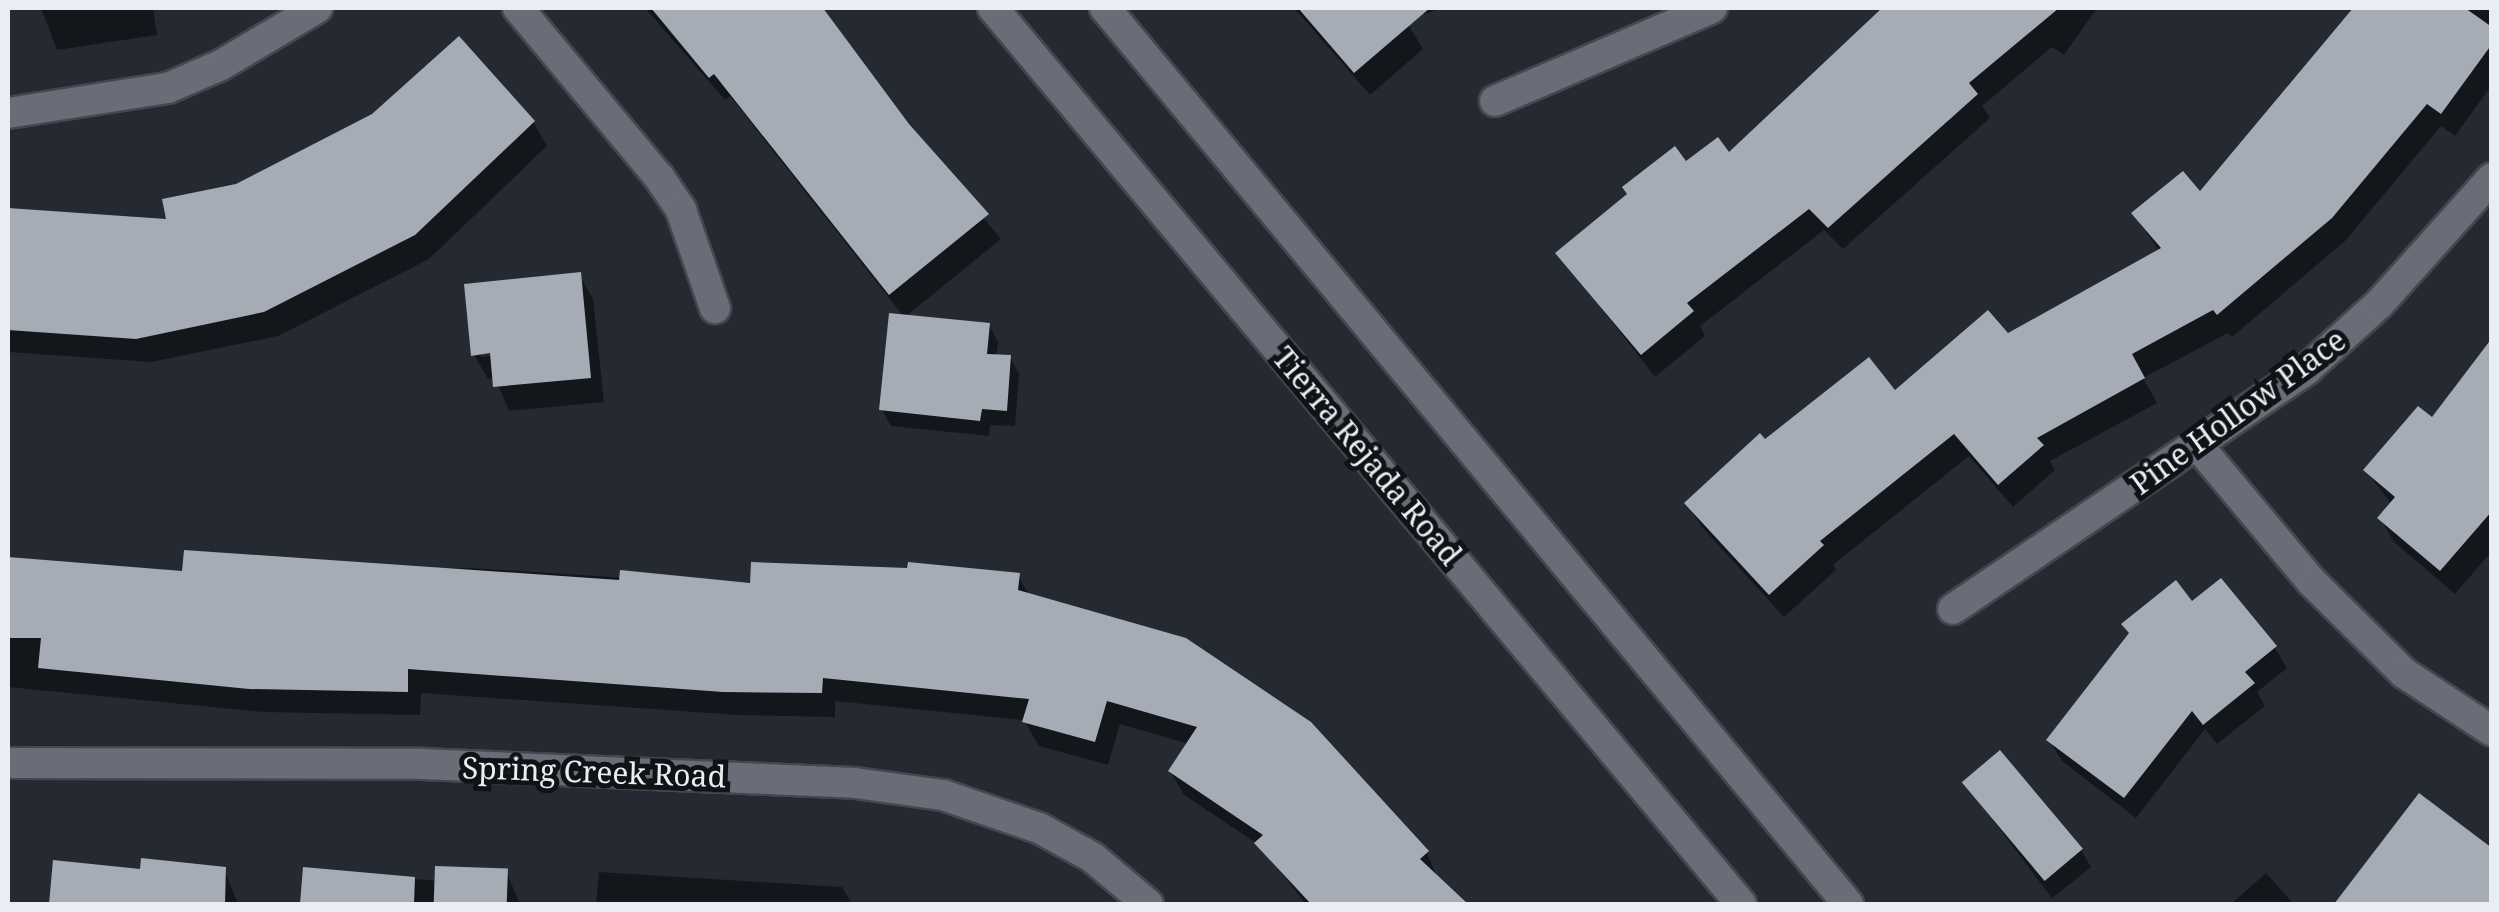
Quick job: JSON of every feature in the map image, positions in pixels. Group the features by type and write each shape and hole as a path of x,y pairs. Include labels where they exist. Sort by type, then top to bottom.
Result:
{"street":[{"path":"8,113 168,88 221,66 316,8"},
{"path":"518,8 670,193 696,244 715,308"},
{"name":"Tierra Rejada Road","path":"993,8 1741,904"},
{"path":"1104,8 1848,904"},
{"path":"1494,101 1712,8"},
{"name":"Pine Hollow Place","path":"1954,609 2199,447 2306,370 2379,304 2492,178"},
{"path":"2199,447 2299,568 2404,673 2492,731"},
{"name":"Spring Creek Road","path":"8,764 422,764 856,782 943,795 1038,828 1092,857 1148,904"}],"building":[{"path":"651,8 823,8 909,124 989,214 889,295 714,74 709,78"},
{"path":"1298,8 1430,8 1354,73"},
{"path":"1882,8 2059,8 1969,83 1978,94 1828,228 1809,209 1687,303 1694,311 1641,355 1555,253 1627,194 1622,187 1675,146 1686,161 1718,137 1729,152"},
{"path":"2353,8 2465,8 2492,27 2492,44 2441,114 2427,104 2332,218 2217,315 2213,310 2132,354 2145,378 2037,438 2044,445 1998,485 1954,434 1820,541 1824,545 1769,595 1684,503 1760,433 1765,439 1869,357 1895,390 1988,310 2008,333 2161,248 2131,213 2183,171 2200,191"},
{"path":"459,36 535,121 415,235 264,312 136,339 8,330 8,208 166,219 162,199 236,184 372,114"},
{"path":"581,272 591,378 493,387 490,353 471,356 464,284"},
{"path":"889,313 990,323 987,354 1011,355 1007,411 982,409 980,421 879,410"},
{"path":"2492,338 2492,511 2440,571 2377,518 2395,497 2363,470 2418,406 2432,417"},
{"path":"184,550 619,580 620,570 750,583 751,562 907,568 908,562 1020,573 1018,590 1186,638 1311,722 1429,851 1420,859 1468,904 1311,904 1254,843 1263,835 1168,771 1197,727 1107,701 1095,742 1022,722 1029,699 823,678 822,693 723,692 408,669 408,692 249,689 38,668 41,638 8,638 8,557 182,571"},
{"path":"2221,578 2277,646 2245,672 2255,683 2203,725 2192,711 2124,798 2046,740 2129,633 2121,624 2176,580 2192,601"},
{"path":"2000,750 2083,849 2045,881 1962,782"},
{"path":"2419,793 2492,848 2492,904 2334,904"},
{"path":"141,858 226,867 225,904 49,904 53,860 140,869"},
{"path":"435,866 508,869 507,904 434,904"},
{"path":"303,867 415,877 414,904 300,904"}]}
